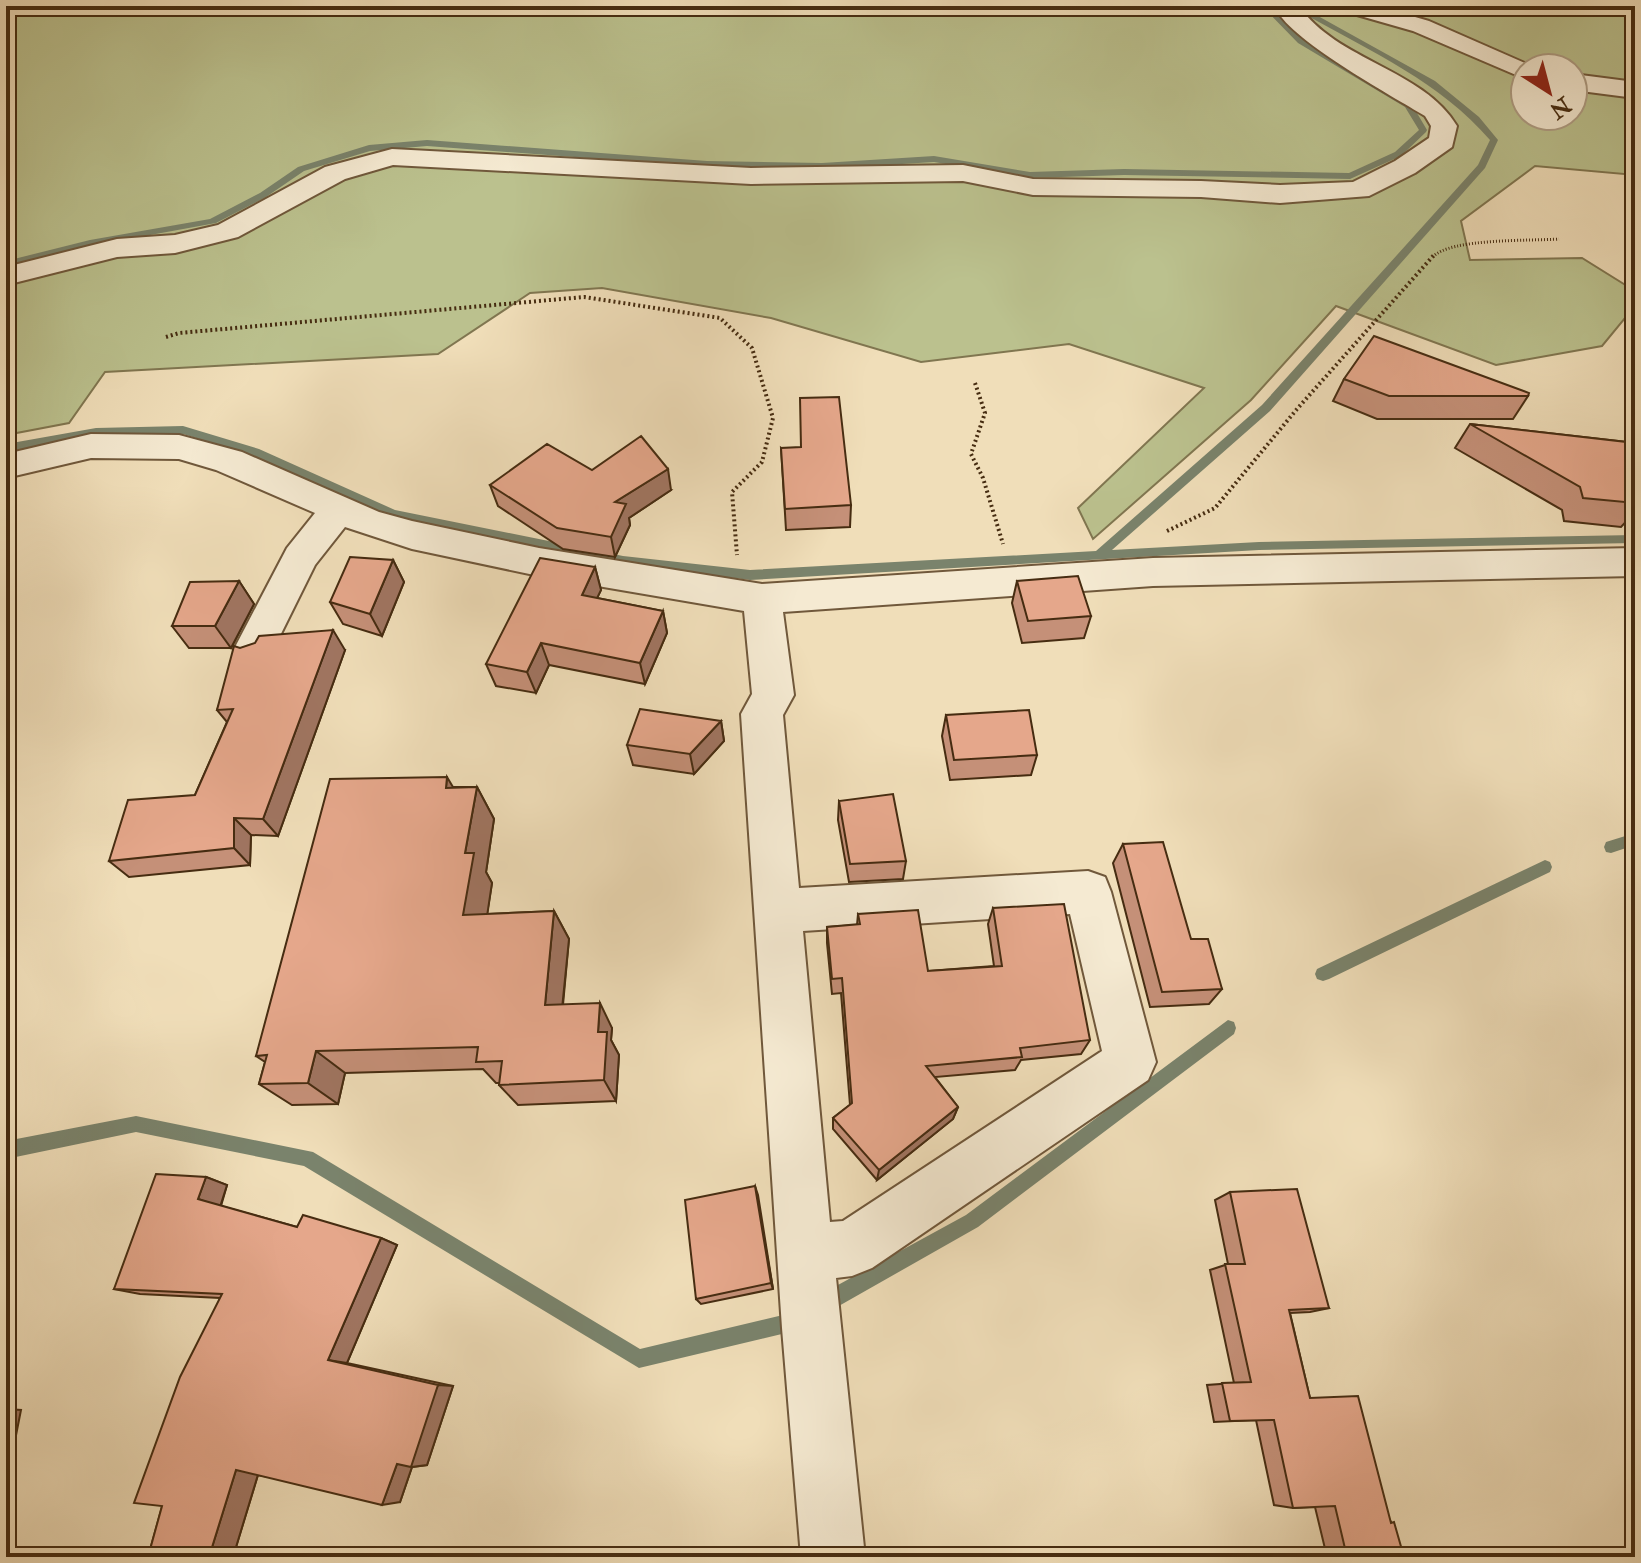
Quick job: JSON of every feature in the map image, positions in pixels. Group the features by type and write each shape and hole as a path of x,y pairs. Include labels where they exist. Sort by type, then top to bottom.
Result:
{"street":[{"path":"6,276 117,248 175,244 228,231 335,173 392,157 751,176 963,173 1033,187 1201,189 1280,194 1359,190 1405,167 1442,141 1444,126 1435,111 1329,46 1288,11 1287,6"},
{"path":"1351,6 1421,26 1509,63"},
{"path":"1589,84 1635,90"},
{"path":"6,466 91,446 179,447 229,461 366,521 426,538 539,562 762,599 1153,572 1635,562"},
{"path":"254,649 300,558 339,509"},
{"path":"762,599 773,695 762,714 808,1258 811,1328 833,1557"},
{"path":"779,911 1088,892 1130,1062 852,1248 808,1258"}],"path":[{"path":"1160,535 1215,508 1297,409 1438,251 1457,246 1559,239"},
{"path":"166,337 179,333 584,297 720,318 752,348 773,418 762,462 732,492 737,554 729,564"},
{"path":"975,383 985,413 971,454 983,478 1004,546"}],"green space":[{"path":"6,6 1635,6 1635,175 1535,166 1461,221 1470,260 1582,258 1635,291 1635,306 1602,346 1496,365 1336,306 1251,400 1093,539 1078,508 1204,388 1069,344 921,362 771,318 602,288 530,293 438,354 105,372 69,423 6,435"}],"building":[{"path":"1374,336 1529,393 1528,396 1389,396 1344,379"},
{"path":"839,397 851,505 785,509 781,448 801,447 800,398"},
{"path":"1470,424 1635,443 1635,503 1583,498 1580,487"},
{"path":"641,436 668,469 615,502 626,504 611,537 557,528 490,485 547,444 592,470"},
{"path":"350,557 393,560 370,614 330,602"},
{"path":"540,558 595,567 582,595 663,611 640,663 541,643 527,672 486,664"},
{"path":"1078,576 1091,616 1028,621 1017,581"},
{"path":"239,581 215,626 172,626 190,582"},
{"path":"333,630 263,819 234,818 234,848 109,861 128,800 195,795 233,709 217,710 234,646 240,648 255,643 259,636"},
{"path":"640,709 721,721 690,754 627,745"},
{"path":"1029,710 1037,755 954,760 946,715"},
{"path":"447,777 446,788 477,787 465,853 474,853 463,915 554,911 545,1005 600,1003 598,1032 607,1032 604,1080 499,1085 502,1061 476,1062 478,1047 316,1051 308,1083 259,1084 267,1055 256,1056 330,779"},
{"path":"893,794 906,861 850,864 839,801"},
{"path":"1163,842 1191,939 1208,939 1222,989 1162,992 1123,844"},
{"path":"1064,904 1090,1040 1020,1048 1022,1057 926,1066 958,1107 879,1170 833,1118 852,1103 842,978 832,979 827,927 860,924 858,914 918,910 928,971 1002,966 993,908"},
{"path":"156,1174 206,1177 198,1199 297,1227 303,1215 381,1238 328,1360 438,1385 411,1467 397,1464 382,1505 236,1470 209,1557 148,1557 162,1506 134,1503 180,1377 222,1294 114,1289"},
{"path":"755,1186 771,1283 696,1299 685,1200"},
{"path":"1297,1189 1329,1308 1289,1310 1310,1398 1358,1396 1391,1523 1394,1522 1404,1557 1347,1557 1335,1506 1293,1508 1274,1420 1230,1421 1222,1383 1251,1382 1225,1264 1245,1264 1230,1192"}],"waterway":[{"path":"6,264 90,243 213,221 263,195 301,169 369,148 427,143 707,164 822,166 934,159 1030,175 1124,172 1350,176 1398,154 1423,130 1408,105 1301,41 1266,6"},
{"path":"1101,553 1266,408 1482,166 1494,140 1476,119 1432,83 1309,13"},
{"path":"6,448 96,432 183,430 255,452 392,514 623,560 750,575 1259,546 1635,539"},
{"path":"1611,847 1635,839"},
{"path":"1323,974 1545,867"},
{"path":"823,1304 972,1221 1228,1028"},
{"path":"6,1150 136,1124 307,1158 639,1359 786,1324 797,1318"}]}
